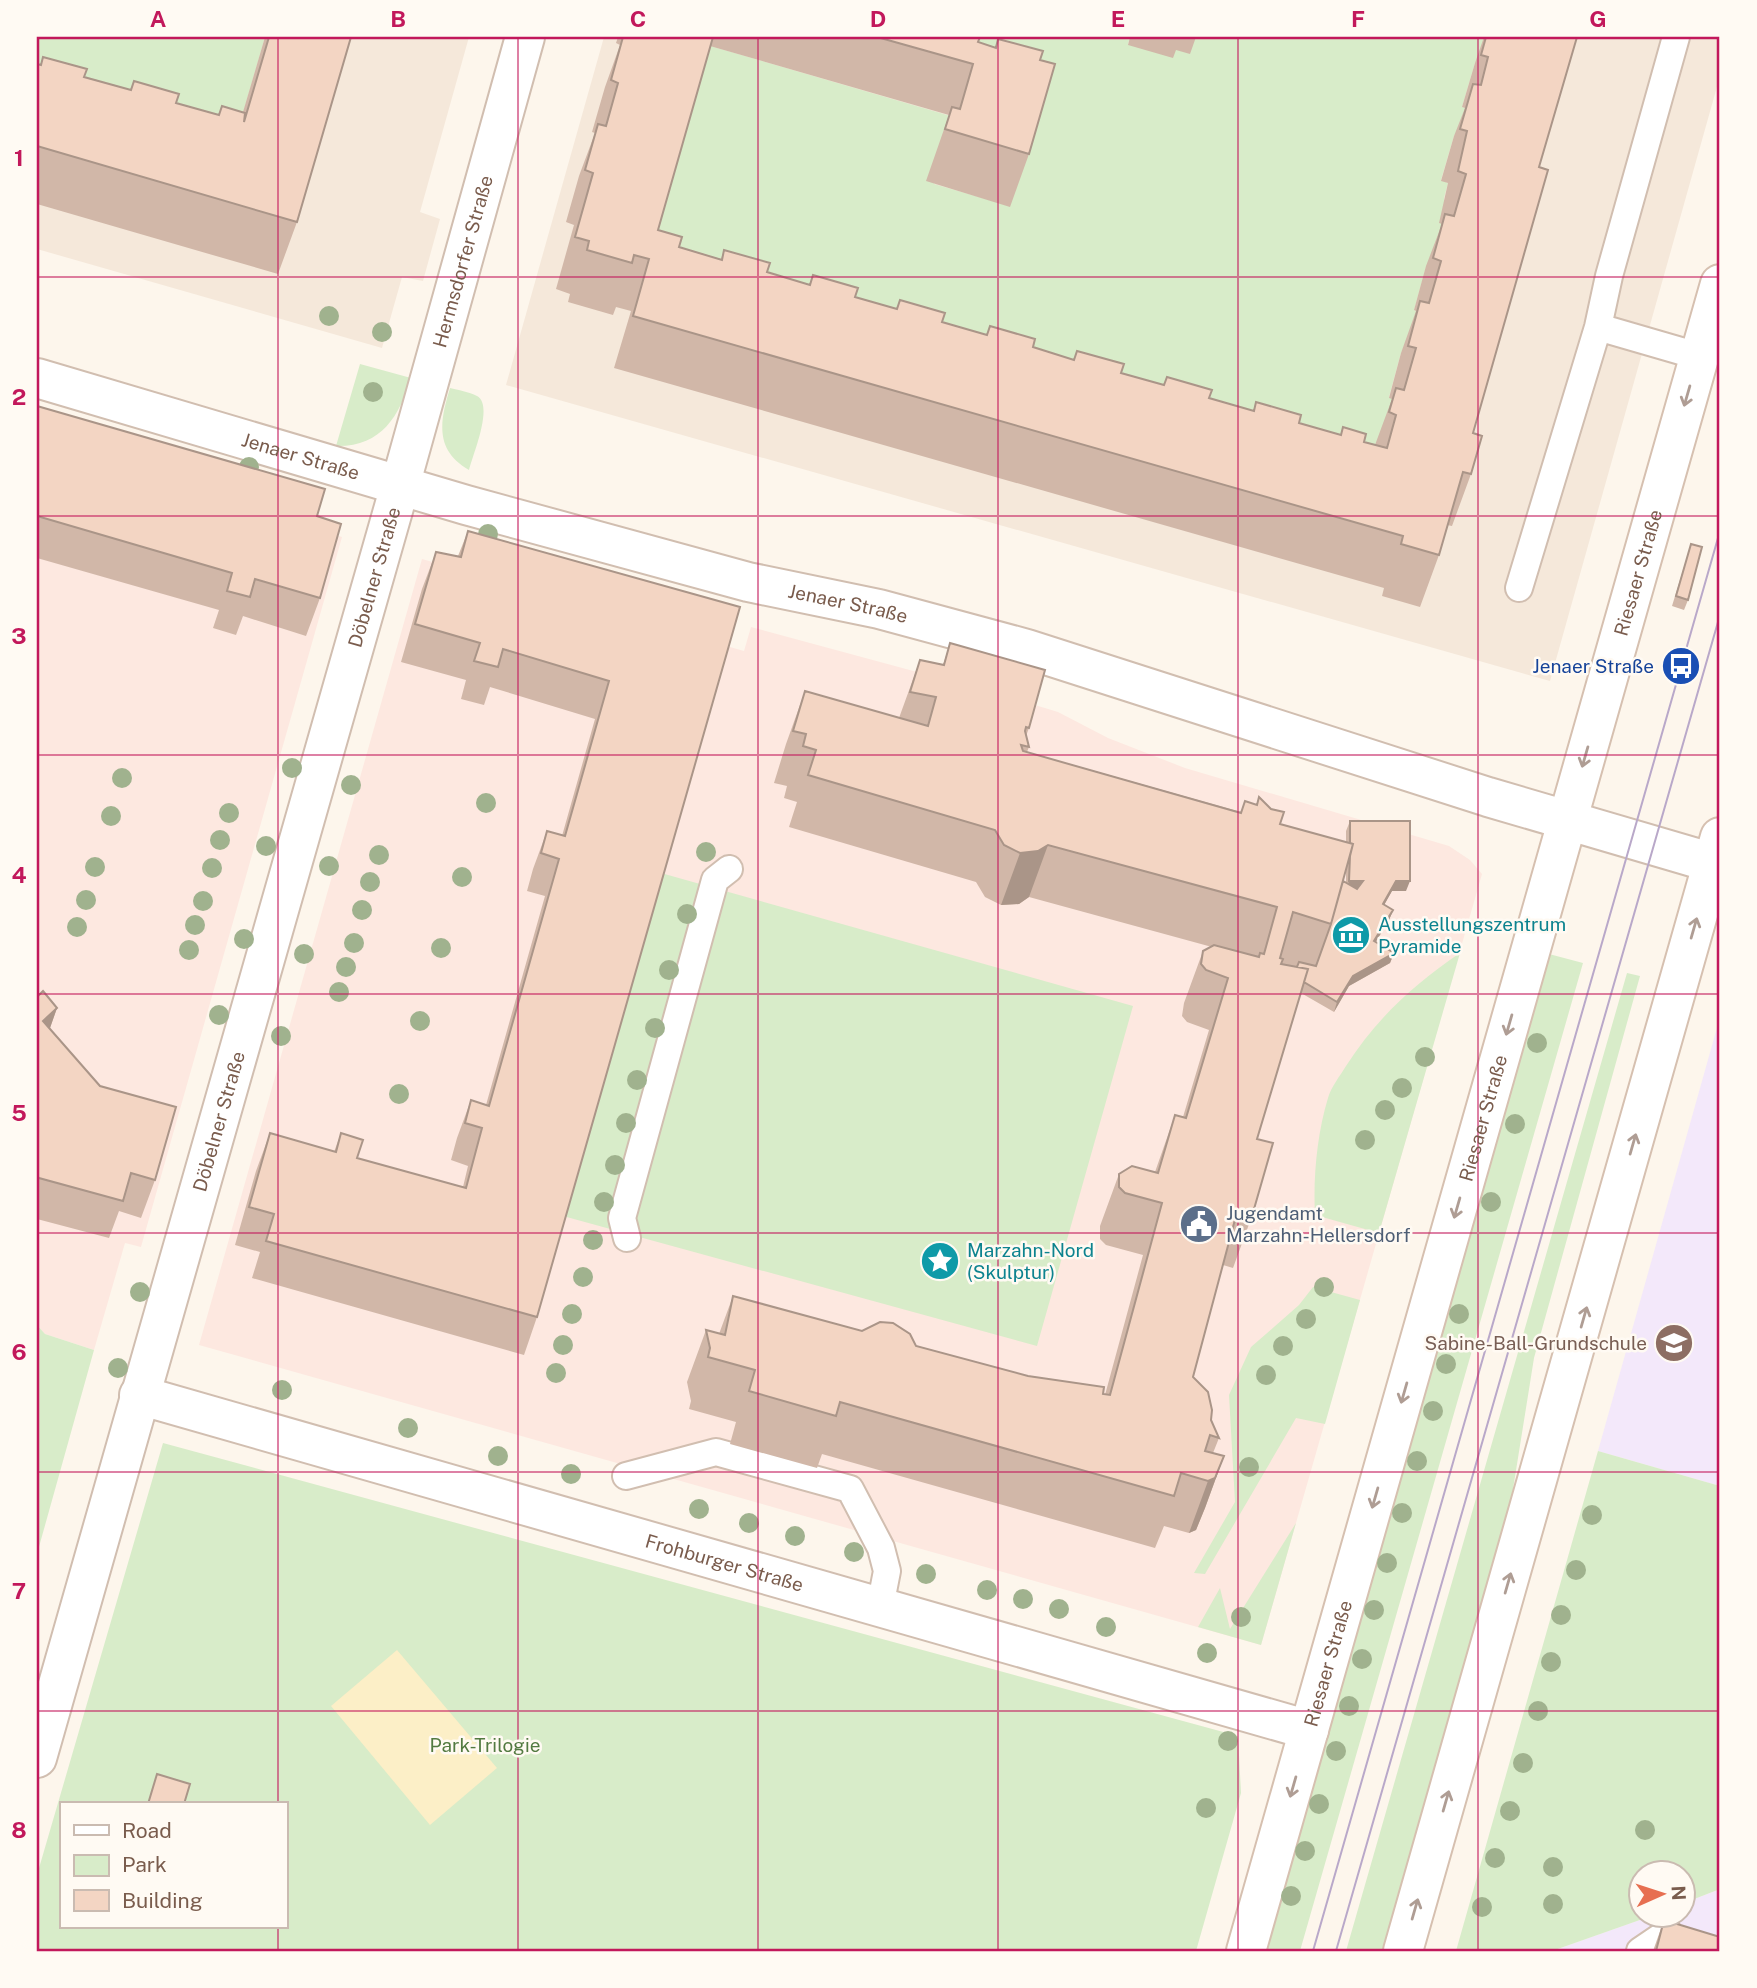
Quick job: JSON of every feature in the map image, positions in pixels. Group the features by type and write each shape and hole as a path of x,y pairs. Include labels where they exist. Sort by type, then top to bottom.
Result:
{"street":[{"name":"Hermsdorfer Straße","path":"400,486 525,37"},
{"name":"Riesaer Straße","path":"1246,1951 1720,284"},
{"name":"Jenaer Straße","path":"37,378 400,486 748,582 879,609 1027,649 1567,820 1655,846 1718,855"},
{"name":"Döbelner Straße","path":"37,1758 50,1663 139,1395 400,486"},
{"path":"1403,1951 1718,855"},
{"name":"Frohburger Straße","path":"139,1395 1309,1730"}],"lane":[{"path":"1519,588 1598,327 1609,276 1676,37"},
{"path":"1598,327 1699,356"},
{"path":"627,1238 622,1218 715,880 729,869"},
{"path":"626,1476 716,1452 850,1489 881,1549 887,1571 880,1607"},
{"path":"1640,1951 1668,1932"}],"shaded area":[{"path":"37,37 469,37 420,212 440,219 423,281 402,277 382,348 37,249"},
{"path":"604,37 1720,37 1720,76 1550,681 506,385"},
{"path":"37,448 342,537 141,1247 125,1243 94,1350 45,1334 37,1325"},
{"path":"422,559 744,651 751,627 1002,695 1058,712 1108,738 1185,768 1449,846 1470,860 1482,874 1261,1645 199,1345"},
{"name":"Sabine-Ball-Grundschule","path":"1720,1017 1720,1486 1598,1451"},
{"path":"1720,1889 1720,1951 1552,1951 1628,1924 1628,1928 1698,1928 1698,1898"}],"green space":[{"path":"37,37 265,37 225,175 37,113"},
{"path":"977,37 1130,37 1128,44 1176,50 1195,37 1490,37 1475,63 1462,107 1469,109 1454,136 1441,180 1448,183 1444,198 1447,226 1426,267 1414,310 1422,313 1401,353 1389,397 1397,400 1370,464 639,283 707,45 954,117 934,184 1010,206 980,91"},
{"path":"360,364 411,378 401,405 386,427 365,441 336,446"},
{"path":"450,388 477,396 482,401 483,419 469,470 458,462 445,444 442,423"},
{"path":"661,873 1133,1006 1037,1346 563,1216"},
{"path":"1460,953 1379,1233 1315,1215 1315,1171 1319,1141 1324,1112 1333,1086 1370,1033 1397,1003"},
{"path":"1549,954 1583,963 1300,1951 1266,1951"},
{"path":"1627,973 1640,976 1534,1358 1509,1514 1385,1951 1346,1951"},
{"path":"1313,1287 1360,1300 1325,1424 1296,1418 1205,1574 1194,1573 1235,1502 1229,1395 1251,1347 1299,1305"},
{"path":"37,1325 45,1334 94,1350 37,1554"},
{"name":"Park-Trilogie","path":"163,1443 1238,1736 1241,1793 1196,1951 37,1951 37,1875"},
{"path":"1598,1451 1720,1486 1720,1889 1698,1898 1698,1858 1628,1858 1628,1924 1552,1951 1456,1951"},
{"path":"1296,1523 1261,1645 1198,1627 1220,1588 1230,1629"}],"sand":[{"path":"397,1650 497,1768 430,1825 331,1706"}],"building":[{"path":"269,37 351,37 297,222 37,146 37,64 41,65 43,57 87,69 84,77 131,90 134,81 179,94 176,103 219,115 222,106 245,113 244,122"},
{"path":"623,37 713,37 658,230 682,237 679,247 722,260 724,250 770,263 767,272 810,285 813,275 858,288 855,297 897,309 900,300 945,313 942,322 987,335 990,326 1035,339 1033,347 1074,360 1077,351 1124,364 1121,373 1164,385 1167,377 1212,390 1209,398 1254,411 1256,402 1301,415 1299,423 1341,435 1343,427 1366,434 1364,442 1387,448 1396,415 1389,412 1396,388 1404,390 1416,348 1408,346 1420,301 1429,303 1441,261 1433,258 1445,214 1454,216 1466,174 1458,171 1467,131 1460,129 1473,84 1481,85 1488,57 1481,55 1486,37 1577,37 1539,167 1548,170 1473,433 1482,436 1471,474 1463,472 1439,555 1401,544 1403,536 633,316 649,259 634,255 632,263 587,250 589,241 575,237 593,173 585,170 598,124 606,126 618,83 611,80"},
{"path":"877,37 980,37 978,42 996,48 998,39 1043,51 1040,60 1055,64 1029,154 945,129 952,107 960,109 973,64"},
{"path":"37,406 325,489 317,516 341,524 320,598 255,579 250,597 227,591 232,573 37,516"},
{"path":"468,531 740,607 537,1317 266,1241 274,1214 249,1207 270,1133 336,1152 341,1133 363,1140 357,1158 466,1188 482,1128 465,1123 471,1100 489,1106 559,859 541,853 547,831 565,836 609,681 503,649 498,667 474,661 480,643 415,624 436,552 461,557"},
{"path":"1691,544 1702,547 1688,600 1676,596"},
{"path":"950,643 1045,670 1029,728 1026,727 1025,731 1029,747 1021,745 1023,751 1241,813 1245,801 1257,805 1259,797 1271,809 1284,812 1280,824 1353,844 1331,924 1293,912 1280,958 1283,959 1281,964 1308,969 1257,1139 1273,1143 1252,1216 1237,1212 1193,1377 1208,1392 1211,1420 1219,1438 1210,1435 1205,1451 1224,1456 1215,1478 1208,1481 1181,1473 1174,1496 840,1402 836,1416 749,1391 755,1370 708,1357 710,1348 706,1330 725,1335 733,1296 862,1331 880,1322 893,1323 910,1334 916,1346 1028,1376 1104,1387 1103,1394 1110,1395 1162,1203 1125,1193 1119,1187 1119,1174 1132,1166 1158,1173 1175,1115 1186,1118 1228,978 1206,970 1201,964 1203,951 1214,945 1259,957 1260,953 1264,954 1277,907 1048,845 1038,851 1020,853 1004,845 995,830 808,775 816,750 803,746 806,734 793,731 805,691 928,726 936,697 910,692 920,660 944,665"},
{"name":"Ausstellungszentrum Pyramide","path":"1350,821 1410,821 1410,881 1396,881 1383,904 1393,910 1374,941 1394,953 1353,976 1337,1002 1304,982 1308,969 1297,967 1299,962 1316,966 1343,881 1357,889 1363,881 1349,881 1353,844 1350,843"},
{"path":"43,991 57,1008 43,1021 100,1086 176,1107 155,1180 131,1173 123,1201 37,1176 37,997"},
{"path":"157,1774 190,1784 185,1802 149,1802"},
{"path":"1662,1928 1690,1928 1720,1937 1720,1951 1656,1951"}],"tram line":[{"path":"1313,1951 1720,531"},
{"path":"1336,1951 1720,615"}],"place":[{"name":"Jenaer Straße","path":"1681,666"},
{"name":"Ausstellungszentrum Pyramide","path":"1351,935"},
{"name":"Jugendamt Marzahn-Hellersdorf","path":"1199,1224"},
{"name":"Marzahn-Nord (Skulptur)","path":"940,1261"},
{"name":"Sabine-Ball-Grundschule","path":"1674,1343"}]}
